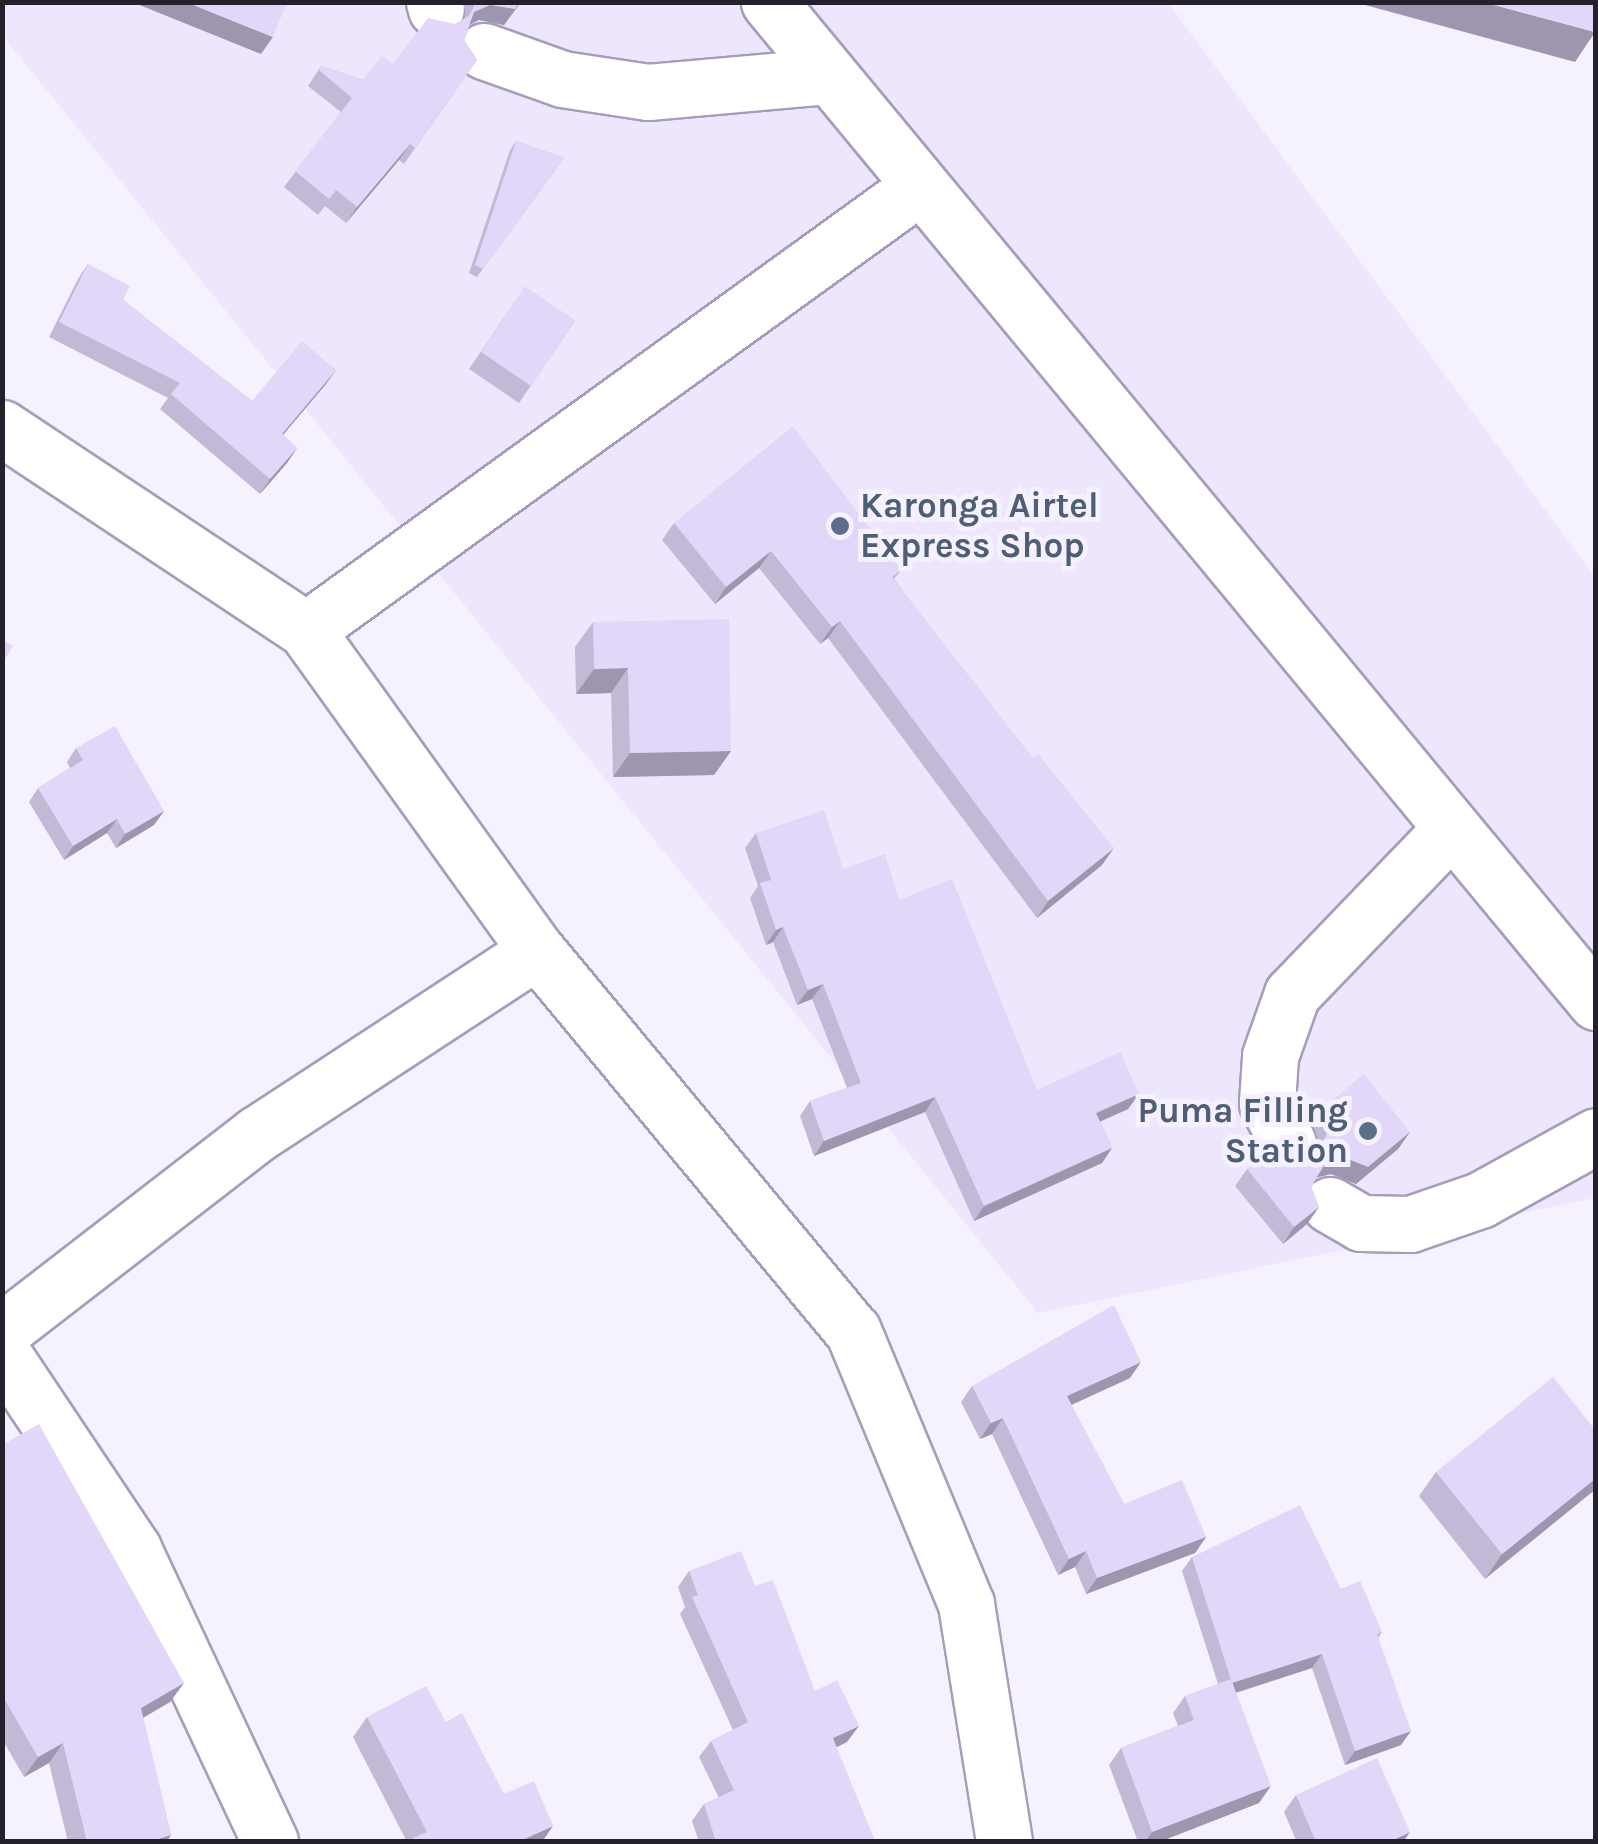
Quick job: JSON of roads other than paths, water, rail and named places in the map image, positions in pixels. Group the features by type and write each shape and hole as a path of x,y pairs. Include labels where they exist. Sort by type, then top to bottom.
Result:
{"main road":[{"path":"769,2 1596,1002"},
{"path":"484,51 562,79 648,92 829,76"},
{"path":"306,630 920,186"},
{"path":"2,428 306,630 537,951 853,1332 966,1604 1004,1842"},
{"path":"1288,1144 1267,1102 1270,1056 1292,994 1450,830"},
{"path":"2,1331 256,1134 537,951"},
{"path":"1330,1205 1361,1223 1410,1224 1480,1200 1596,1136"},
{"path":"2,1353 133,1549 270,1842"}],"place":[{"name":"Karonga Airtel Express Shop","path":"840,526"},
{"name":"Puma Filling Station","path":"1368,1131"}]}
